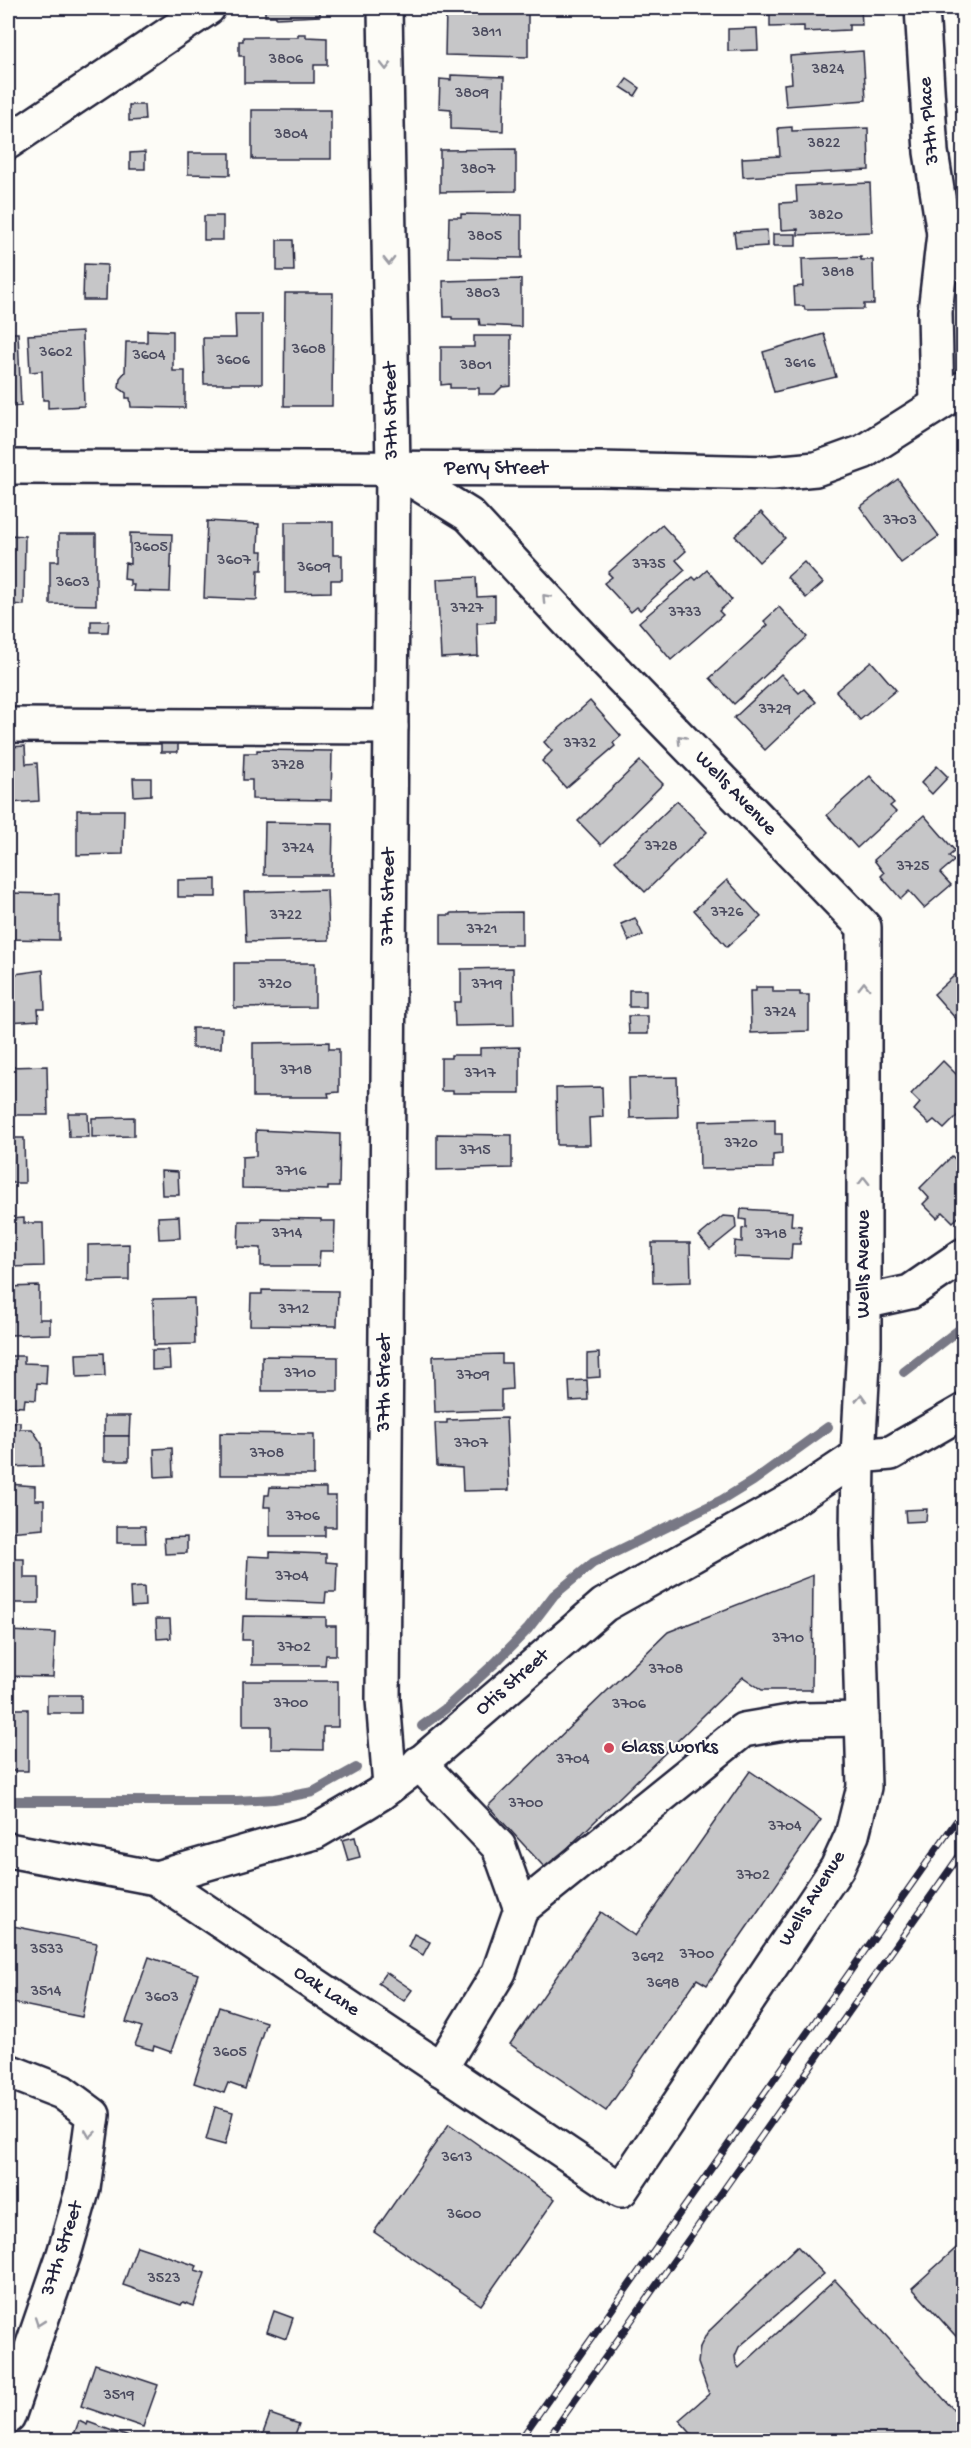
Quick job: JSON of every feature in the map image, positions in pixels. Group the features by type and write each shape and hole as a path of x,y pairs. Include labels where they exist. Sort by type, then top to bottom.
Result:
{"street":[{"path":"8,142 208,8"},
{"name":"37th Street","path":"385,8 393,468 383,1688 390,1785"},
{"name":"37th Place","path":"922,8 931,152 944,234 935,312 950,396"},
{"name":"37th Place","path":"944,234 963,265"},
{"name":"Perry Street","path":"8,467 600,469 760,472 816,469 863,452 950,396"},
{"name":"Wells Avenue","path":"393,468 469,515 587,642 864,927 864,1302 857,1535 864,1787 852,1835 837,1868 621,2190"},
{"path":"8,725 391,727"},
{"path":"864,1302 910,1292 963,1255"},
{"path":"858,1456 891,1453 963,1411"},
{"name":"Otis Street","path":"156,1878 315,1832 419,1764 604,1605 795,1498 858,1456"},
{"path":"440,2069 499,1972 521,1909 743,1730 801,1720 862,1719"},
{"path":"419,1764 499,1847 521,1909"},
{"name":"Oak Lane","path":"8,1850 156,1878 621,2190"},
{"name":"37th Street","path":"8,2071 62,2092 93,2115 83,2188 64,2254 8,2417"}],"building":[{"path":"265,8 320,8 320,16 276,18 276,16 265,16"},
{"path":"762,8 861,8 862,25 849,25 849,30 804,32 804,26 770,27 770,15 763,15"},
{"path":"446,9 528,10 528,57 445,55"},
{"path":"757,28 758,50 728,51 728,29"},
{"path":"298,34 306,34 306,37 327,38 327,65 314,65 314,83 244,83 244,56 239,56 239,41 243,41 243,37 298,37"},
{"path":"863,51 866,100 786,106 784,84 792,83 790,56"},
{"path":"451,75 504,77 503,131 451,129 451,109 439,108 440,79 451,80"},
{"path":"627,79 640,88 635,96 621,87"},
{"path":"129,105 144,105 145,120 129,121"},
{"path":"252,110 331,110 331,159 252,159"},
{"path":"792,127 792,131 868,128 869,170 743,177 742,158 780,156 778,128"},
{"path":"516,149 516,191 440,192 440,150"},
{"path":"145,152 145,169 130,169 130,153"},
{"path":"188,153 230,153 230,175 188,174"},
{"path":"870,183 872,232 798,235 798,229 781,230 780,203 797,202 796,186"},
{"path":"461,214 522,215 522,258 448,257 449,217 461,217"},
{"path":"204,216 223,216 223,240 204,240"},
{"path":"767,230 768,246 736,248 734,232"},
{"path":"773,234 796,234 796,246 773,246"},
{"path":"277,240 293,240 294,271 277,271"},
{"path":"861,257 861,260 873,260 874,304 864,304 864,309 805,310 804,306 795,306 794,287 803,286 802,259"},
{"path":"84,264 107,265 106,300 83,300"},
{"path":"521,279 521,327 480,325 479,319 444,317 443,281"},
{"path":"285,293 333,293 332,406 284,406"},
{"path":"235,314 262,314 262,384 204,384 203,338 236,338"},
{"path":"147,330 173,331 173,371 185,371 185,408 131,407 130,398 126,398 126,393 119,388 120,378 125,372 126,342 147,342"},
{"path":"82,332 84,406 48,408 48,400 43,400 42,371 30,372 28,335"},
{"path":"8,333 18,333 21,406 8,407"},
{"path":"824,334 836,377 774,392 763,352"},
{"path":"474,336 511,336 511,386 502,387 495,394 479,394 479,388 450,388 450,384 441,385 441,347 474,347"},
{"path":"898,479 939,536 901,563 860,507"},
{"path":"964,505 964,517 957,511"},
{"path":"761,512 785,538 759,562 735,536"},
{"path":"207,521 259,524 258,551 263,551 262,570 258,570 257,600 204,598"},
{"path":"285,522 333,522 333,555 342,555 342,580 331,580 331,592 285,593"},
{"path":"662,525 686,551 676,560 685,570 640,610 637,607 631,612 604,583 612,577 608,573"},
{"path":"130,533 172,534 170,592 133,591 134,585 130,585 130,580 124,579 125,563 130,564"},
{"path":"59,534 96,534 96,605 50,604 50,561 59,561"},
{"path":"8,535 25,536 24,605 8,604"},
{"path":"804,562 823,583 806,598 787,577"},
{"path":"707,570 732,600 719,611 723,615 671,660 639,622 693,577 696,580"},
{"path":"476,577 477,597 495,596 495,622 477,623 478,656 441,658 437,579"},
{"path":"779,607 807,637 734,704 710,678 768,625 764,621"},
{"path":"91,621 109,621 108,632 91,632"},
{"path":"871,661 896,690 860,720 836,691"},
{"path":"781,674 799,693 804,689 816,702 765,750 734,718"},
{"path":"590,701 621,736 613,743 615,746 566,788 542,761 552,751 544,742"},
{"path":"161,737 178,738 178,752 161,752"},
{"path":"25,746 26,764 37,763 39,801 8,803 8,747"},
{"path":"257,750 332,751 331,800 252,799 252,780 243,780 244,753 257,753"},
{"path":"640,761 663,784 601,845 578,821"},
{"path":"937,766 948,777 932,794 921,783"},
{"path":"870,776 894,803 890,806 896,812 857,848 827,815"},
{"path":"133,778 151,778 151,795 134,796"},
{"path":"677,801 707,832 645,892 615,861"},
{"path":"77,810 124,810 123,854 77,855"},
{"path":"924,815 955,851 949,856 954,861 940,873 951,885 924,908 909,891 901,899 881,876 884,873 874,860"},
{"path":"265,822 333,823 332,875 264,875"},
{"path":"216,879 216,897 178,897 178,880"},
{"path":"727,880 761,917 727,947 694,910"},
{"path":"327,890 329,940 246,942 244,892"},
{"path":"8,893 59,894 59,940 8,939"},
{"path":"522,912 522,945 441,945 441,915"},
{"path":"635,918 643,935 629,941 621,924"},
{"path":"234,963 315,963 315,1007 234,1008"},
{"path":"964,967 964,1027 963,1027 934,994"},
{"path":"513,968 514,1025 455,1026 454,1002 461,1002 461,969"},
{"path":"43,970 45,1009 38,1009 39,1020 8,1022 8,975"},
{"path":"756,987 773,987 773,992 800,992 800,995 809,995 809,1031 751,1033 750,991 756,991"},
{"path":"629,990 646,990 646,1007 629,1007"},
{"path":"628,1016 648,1016 648,1034 629,1034"},
{"path":"192,1028 222,1028 221,1048 192,1048"},
{"path":"329,1042 329,1049 339,1049 339,1092 328,1093 329,1097 253,1097 253,1043"},
{"path":"520,1047 520,1093 441,1091 441,1058 451,1058 451,1055 480,1055 480,1048"},
{"path":"943,1061 962,1080 964,1078 964,1109 944,1129 934,1120 929,1124 914,1110 920,1103 911,1094"},
{"path":"47,1066 48,1115 8,1115 8,1067"},
{"path":"677,1077 678,1117 630,1118 629,1078"},
{"path":"602,1087 603,1117 589,1118 590,1145 557,1145 556,1088"},
{"path":"68,1113 88,1113 89,1137 69,1137"},
{"path":"134,1117 134,1136 92,1137 92,1118"},
{"path":"775,1119 775,1134 782,1134 782,1154 773,1155 773,1168 700,1169 699,1121"},
{"path":"256,1130 340,1134 339,1187 328,1187 328,1190 242,1188 242,1157 256,1156"},
{"path":"437,1134 512,1135 512,1168 437,1170"},
{"path":"8,1138 24,1138 25,1183 8,1183"},
{"path":"952,1156 964,1168 964,1212 953,1222 943,1212 937,1218 923,1204 929,1198 920,1188"},
{"path":"161,1171 178,1172 179,1195 162,1195"},
{"path":"741,1209 792,1212 791,1225 801,1226 800,1244 792,1244 791,1259 734,1257 735,1241 742,1242 742,1229 746,1228 746,1220 740,1219"},
{"path":"179,1216 180,1238 159,1239 158,1217"},
{"path":"723,1216 735,1217 736,1228 710,1249 699,1236"},
{"path":"24,1218 24,1223 43,1223 44,1266 8,1267 8,1219"},
{"path":"261,1218 335,1221 334,1251 320,1251 319,1266 261,1266 261,1248 238,1247 239,1221 261,1221"},
{"path":"652,1243 690,1243 691,1282 653,1283"},
{"path":"129,1244 129,1280 88,1281 88,1245"},
{"path":"39,1286 39,1319 50,1319 50,1334 8,1335 8,1287"},
{"path":"262,1290 338,1291 337,1326 250,1325 251,1294 262,1294"},
{"path":"194,1298 195,1344 154,1345 153,1299"},
{"path":"152,1350 169,1350 170,1369 152,1370"},
{"path":"104,1353 105,1376 77,1377 76,1354"},
{"path":"599,1353 600,1377 587,1378 587,1354"},
{"path":"502,1354 502,1363 511,1363 512,1389 501,1390 501,1410 435,1412 433,1356"},
{"path":"8,1356 24,1356 24,1363 47,1364 46,1384 37,1383 36,1400 25,1399 24,1407 8,1406"},
{"path":"262,1356 338,1357 338,1391 262,1391"},
{"path":"587,1380 588,1400 570,1401 569,1381"},
{"path":"104,1416 130,1416 129,1436 104,1436"},
{"path":"506,1418 509,1490 463,1491 462,1468 437,1466 435,1423 447,1423 447,1420"},
{"path":"8,1422 20,1422 20,1429 32,1429 42,1444 43,1466 8,1467"},
{"path":"220,1433 314,1434 314,1475 220,1475"},
{"path":"104,1436 129,1436 129,1461 104,1461"},
{"path":"172,1448 173,1476 155,1477 154,1449"},
{"path":"8,1484 35,1486 35,1500 44,1500 44,1529 8,1532"},
{"path":"270,1487 326,1488 326,1496 336,1496 336,1527 325,1527 325,1536 270,1536 270,1507 264,1507 265,1495 269,1495"},
{"path":"927,1509 926,1521 906,1522 905,1510"},
{"path":"117,1526 145,1526 146,1543 117,1543"},
{"path":"187,1537 187,1553 165,1554 164,1538"},
{"path":"270,1552 326,1554 326,1562 337,1563 336,1592 326,1592 325,1603 246,1600 248,1556 270,1557"},
{"path":"8,1559 24,1559 24,1578 39,1578 39,1603 8,1603"},
{"name":"Glass works","path":"813,1575 812,1690 762,1690 743,1677 546,1869 488,1806 668,1632"},
{"path":"144,1587 145,1606 131,1607 130,1588"},
{"path":"243,1616 326,1617 326,1626 336,1626 336,1655 326,1655 325,1665 252,1665 252,1640 242,1640"},
{"path":"156,1619 170,1619 171,1638 157,1639"},
{"path":"8,1631 55,1633 53,1677 8,1676"},
{"path":"243,1681 338,1681 338,1727 323,1727 323,1750 271,1749 271,1726 243,1726"},
{"path":"47,1695 81,1695 81,1713 47,1713"},
{"path":"8,1709 28,1709 28,1771 8,1771"},
{"path":"750,1771 821,1820 707,1985 697,1979 606,2111 510,2044 601,1912 635,1936"},
{"path":"355,1837 360,1857 348,1860 342,1840"},
{"path":"8,1925 97,1943 82,2017 8,2002"},
{"path":"414,1934 430,1942 423,1955 408,1947"},
{"path":"149,1957 198,1974 171,2052 154,2046 153,2050 135,2045 142,2027 126,2022"},
{"path":"386,1972 412,1990 404,2001 378,1983"},
{"path":"219,2007 266,2022 245,2089 228,2083 224,2093 194,2083"},
{"path":"215,2107 233,2112 225,2145 206,2140"},
{"path":"449,2124 555,2199 481,2305 374,2232"},
{"path":"964,2241 964,2345 912,2288"},
{"path":"137,2246 197,2266 195,2270 205,2273 194,2306 183,2302 181,2305 123,2285"},
{"path":"797,2246 824,2274 739,2347 735,2356 739,2368 835,2280 964,2421 964,2440 697,2440 679,2420 709,2394 698,2363 700,2347 707,2333"},
{"path":"274,2311 293,2318 286,2339 267,2332"},
{"path":"95,2364 158,2385 143,2427 81,2406"},
{"path":"270,2414 299,2424 293,2440 275,2440 262,2436"},
{"path":"79,2421 87,2425 88,2422 137,2440 72,2440"}],"waterway":[{"path":"904,1372 964,1326"},
{"path":"422,1726 445,1709 495,1663 528,1629 554,1595 593,1563 722,1500 753,1481 828,1427"},
{"path":"8,1801 274,1799 313,1792 356,1768"}],"railway":[{"path":"520,2440 964,1810"},
{"path":"547,2440 964,1849"}],"place":[{"name":"Glass works","path":"609,1748"}]}
